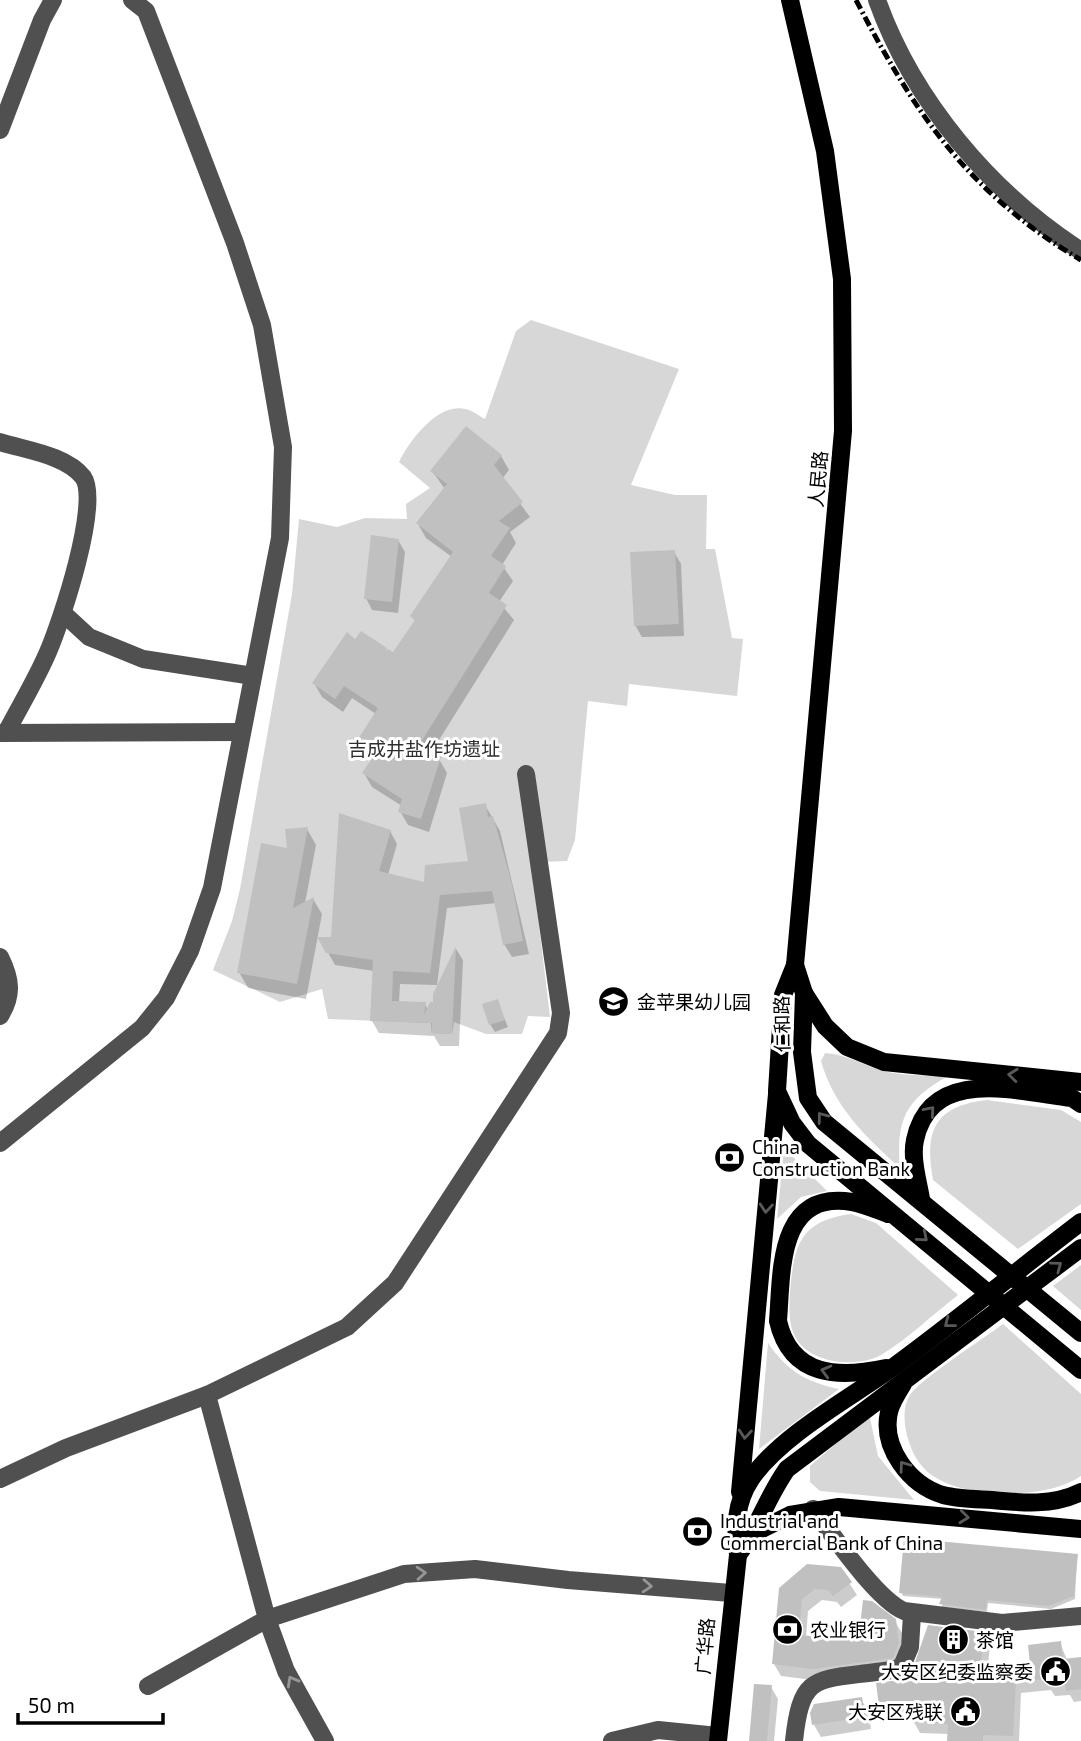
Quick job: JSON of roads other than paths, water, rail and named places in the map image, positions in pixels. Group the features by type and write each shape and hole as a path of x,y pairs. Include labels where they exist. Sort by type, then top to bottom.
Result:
{"main road":[{"name":"人民路","path":"790,0 825,151 842,279 843,431 795,965"},
{"name":"仁和路","path":"795,965 804,993 802,1052 808,1098 824,1122 848,1145 921,1199 1081,1334"},
{"name":"仁和路","path":"795,965 783,995 777,1091 792,1123 808,1144 1081,1370"},
{"path":"804,993 825,1026 847,1047 884,1062 1081,1082"},
{"path":"921,1199 914,1141 926,1112 948,1095 976,1087 1072,1098 1081,1104"},
{"name":"广华路","path":"718,1738 737,1555 735,1529 777,1091"},
{"path":"899,1217 851,1202 828,1203 808,1209 791,1226 785,1242 778,1321 780,1334 792,1350 826,1374 899,1374"},
{"path":"737,1555 754,1533 769,1494 787,1469 1081,1222"},
{"path":"739,1501 751,1478 772,1455 899,1374 1081,1248"},
{"path":"899,1374 889,1412 889,1428 899,1461 924,1487 945,1496 1017,1503 1046,1503 1068,1499 1081,1492"},
{"path":"754,1533 790,1515 813,1510 864,1507 1081,1529"}],"street":[{"path":"0,130 42,20 53,0"},
{"path":"0,1143 142,1028 166,998 190,951 212,888 280,538 283,447 262,325 235,243 146,11 132,0"},
{"path":"877,0 890,36 918,85 966,148 1014,201 1081,251"},
{"path":"0,442 67,464 83,477 90,494 81,544 62,613 47,653 3,733 242,732"},
{"path":"62,613 89,637 143,659 253,676"},
{"path":"0,1479 66,1448 207,1395 347,1327 395,1283 558,1033 561,1013 526,774"},
{"path":"0,957 9,974 10,1000 0,1016"},
{"path":"207,1395 268,1619 286,1671 325,1741"},
{"path":"813,1510 845,1552 893,1604 912,1614 1002,1623 1081,1616"},
{"path":"148,1686 268,1619 404,1574 475,1569 731,1593"},
{"path":"794,1741 801,1698 817,1683 902,1666 910,1647 912,1614"},
{"path":"612,1741 658,1730 718,1738"}],"railway":[{"path":"856,0 900,79 948,148 1006,207 1081,260"}],"place":[{"name":"金苹果幼儿园","path":"614,1002"},
{"name":"China Construction Bank","path":"729,1158"},
{"name":"Industrial and Commercial Bank of China","path":"697,1532"},
{"name":"农业银行","path":"787,1630"},
{"name":"茶馆","path":"953,1640"},
{"name":"大安区纪委监察委","path":"1056,1672"},
{"name":"大安区残联","path":"966,1712"}],"park label":[{"name":"吉成井盐作坊遗址","path":"424,749"}]}
